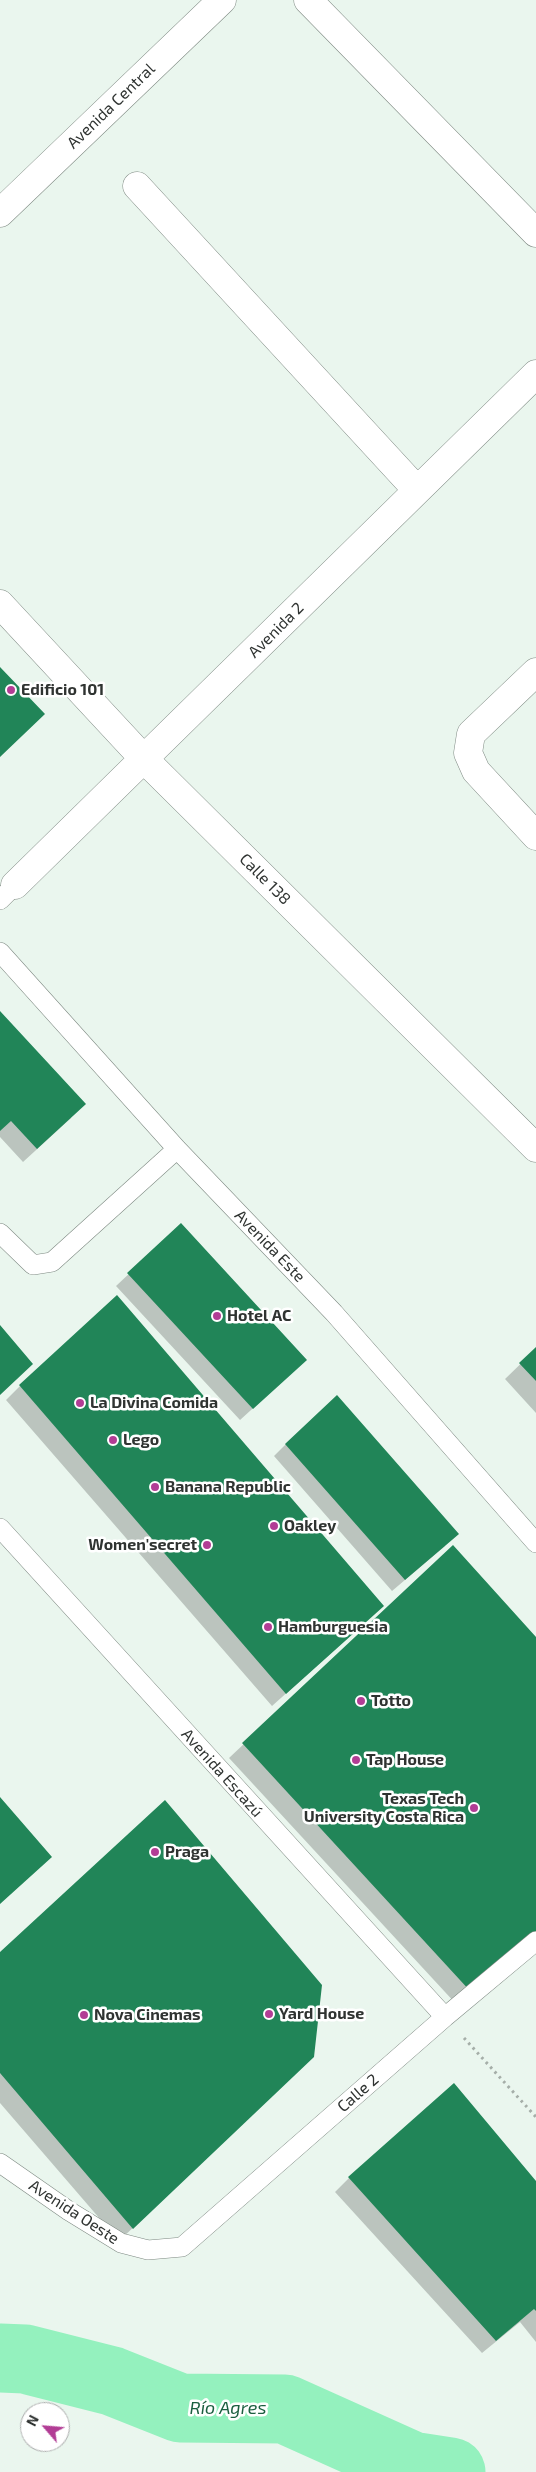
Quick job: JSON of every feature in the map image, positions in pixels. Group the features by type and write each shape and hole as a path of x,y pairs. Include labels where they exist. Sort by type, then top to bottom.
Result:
{"street":[{"name":"Avenida Central","path":"0,213 222,0"},
{"path":"308,0 536,233"},
{"path":"137,186 417,490"},
{"name":"Avenida 2","path":"8,892 536,374"},
{"name":"Calle 138","path":"0,604 144,759 536,1148"},
{"path":"536,672 471,734 468,753 476,772 536,836"}],"lane":[{"name":"Avenida Este","path":"0,952 177,1149 334,1313 536,1543"},
{"path":"0,1233 34,1265 52,1262 177,1149"},
{"name":"Avenida Escazú","path":"0,1528 445,2017"},
{"name":"Calle 2","path":"182,2247 445,2017 536,1941"},
{"name":"Avenida Oeste","path":"0,2163 69,2211 122,2243 148,2250 182,2247"}],"path":[{"path":"445,2017 536,2117"}],"building":[{"name":"Edificio 101","path":"0,667 45,714 0,757"},
{"path":"0,1011 86,1104 37,1149 11,1121 0,1131"},
{"name":"Hotel AC","path":"181,1223 307,1360 253,1409 127,1273"},
{"path":"117,1295 384,1606 286,1694 19,1385"},
{"path":"0,1325 33,1364 0,1395"},
{"path":"536,1347 536,1381 519,1363"},
{"path":"337,1395 459,1534 405,1580 285,1444"},
{"name":"Texas Tech University Costa Rica","path":"453,1545 536,1637 536,1932 471,1992 242,1743"},
{"path":"0,1797 52,1857 0,1904"},
{"path":"165,1800 322,1985 314,2057 133,2229 0,2073 0,1952"},
{"path":"454,2083 536,2181 536,2311 534,2309 496,2341 348,2177"}],"waterway":[{"name":"Río Agres","path":"0,2358 25,2359 112,2381 180,2408 285,2409 412,2466 451,2472"}],"place":[{"name":"Edificio 101","path":"11,690"},
{"name":"Hotel AC","path":"217,1316"},
{"name":"La Divina Comida","path":"80,1403"},
{"name":"Lego","path":"113,1440"},
{"name":"Banana Republic","path":"155,1487"},
{"name":"Oakley","path":"274,1526"},
{"name":"Women'secret","path":"207,1545"},
{"name":"Hamburguesia","path":"268,1627"},
{"name":"Totto","path":"361,1701"},
{"name":"Tap House","path":"356,1760"},
{"name":"Texas Tech University Costa Rica","path":"474,1808"},
{"name":"Praga","path":"155,1852"},
{"name":"Yard House","path":"269,2014"},
{"name":"Nova Cinemas","path":"84,2015"}]}
